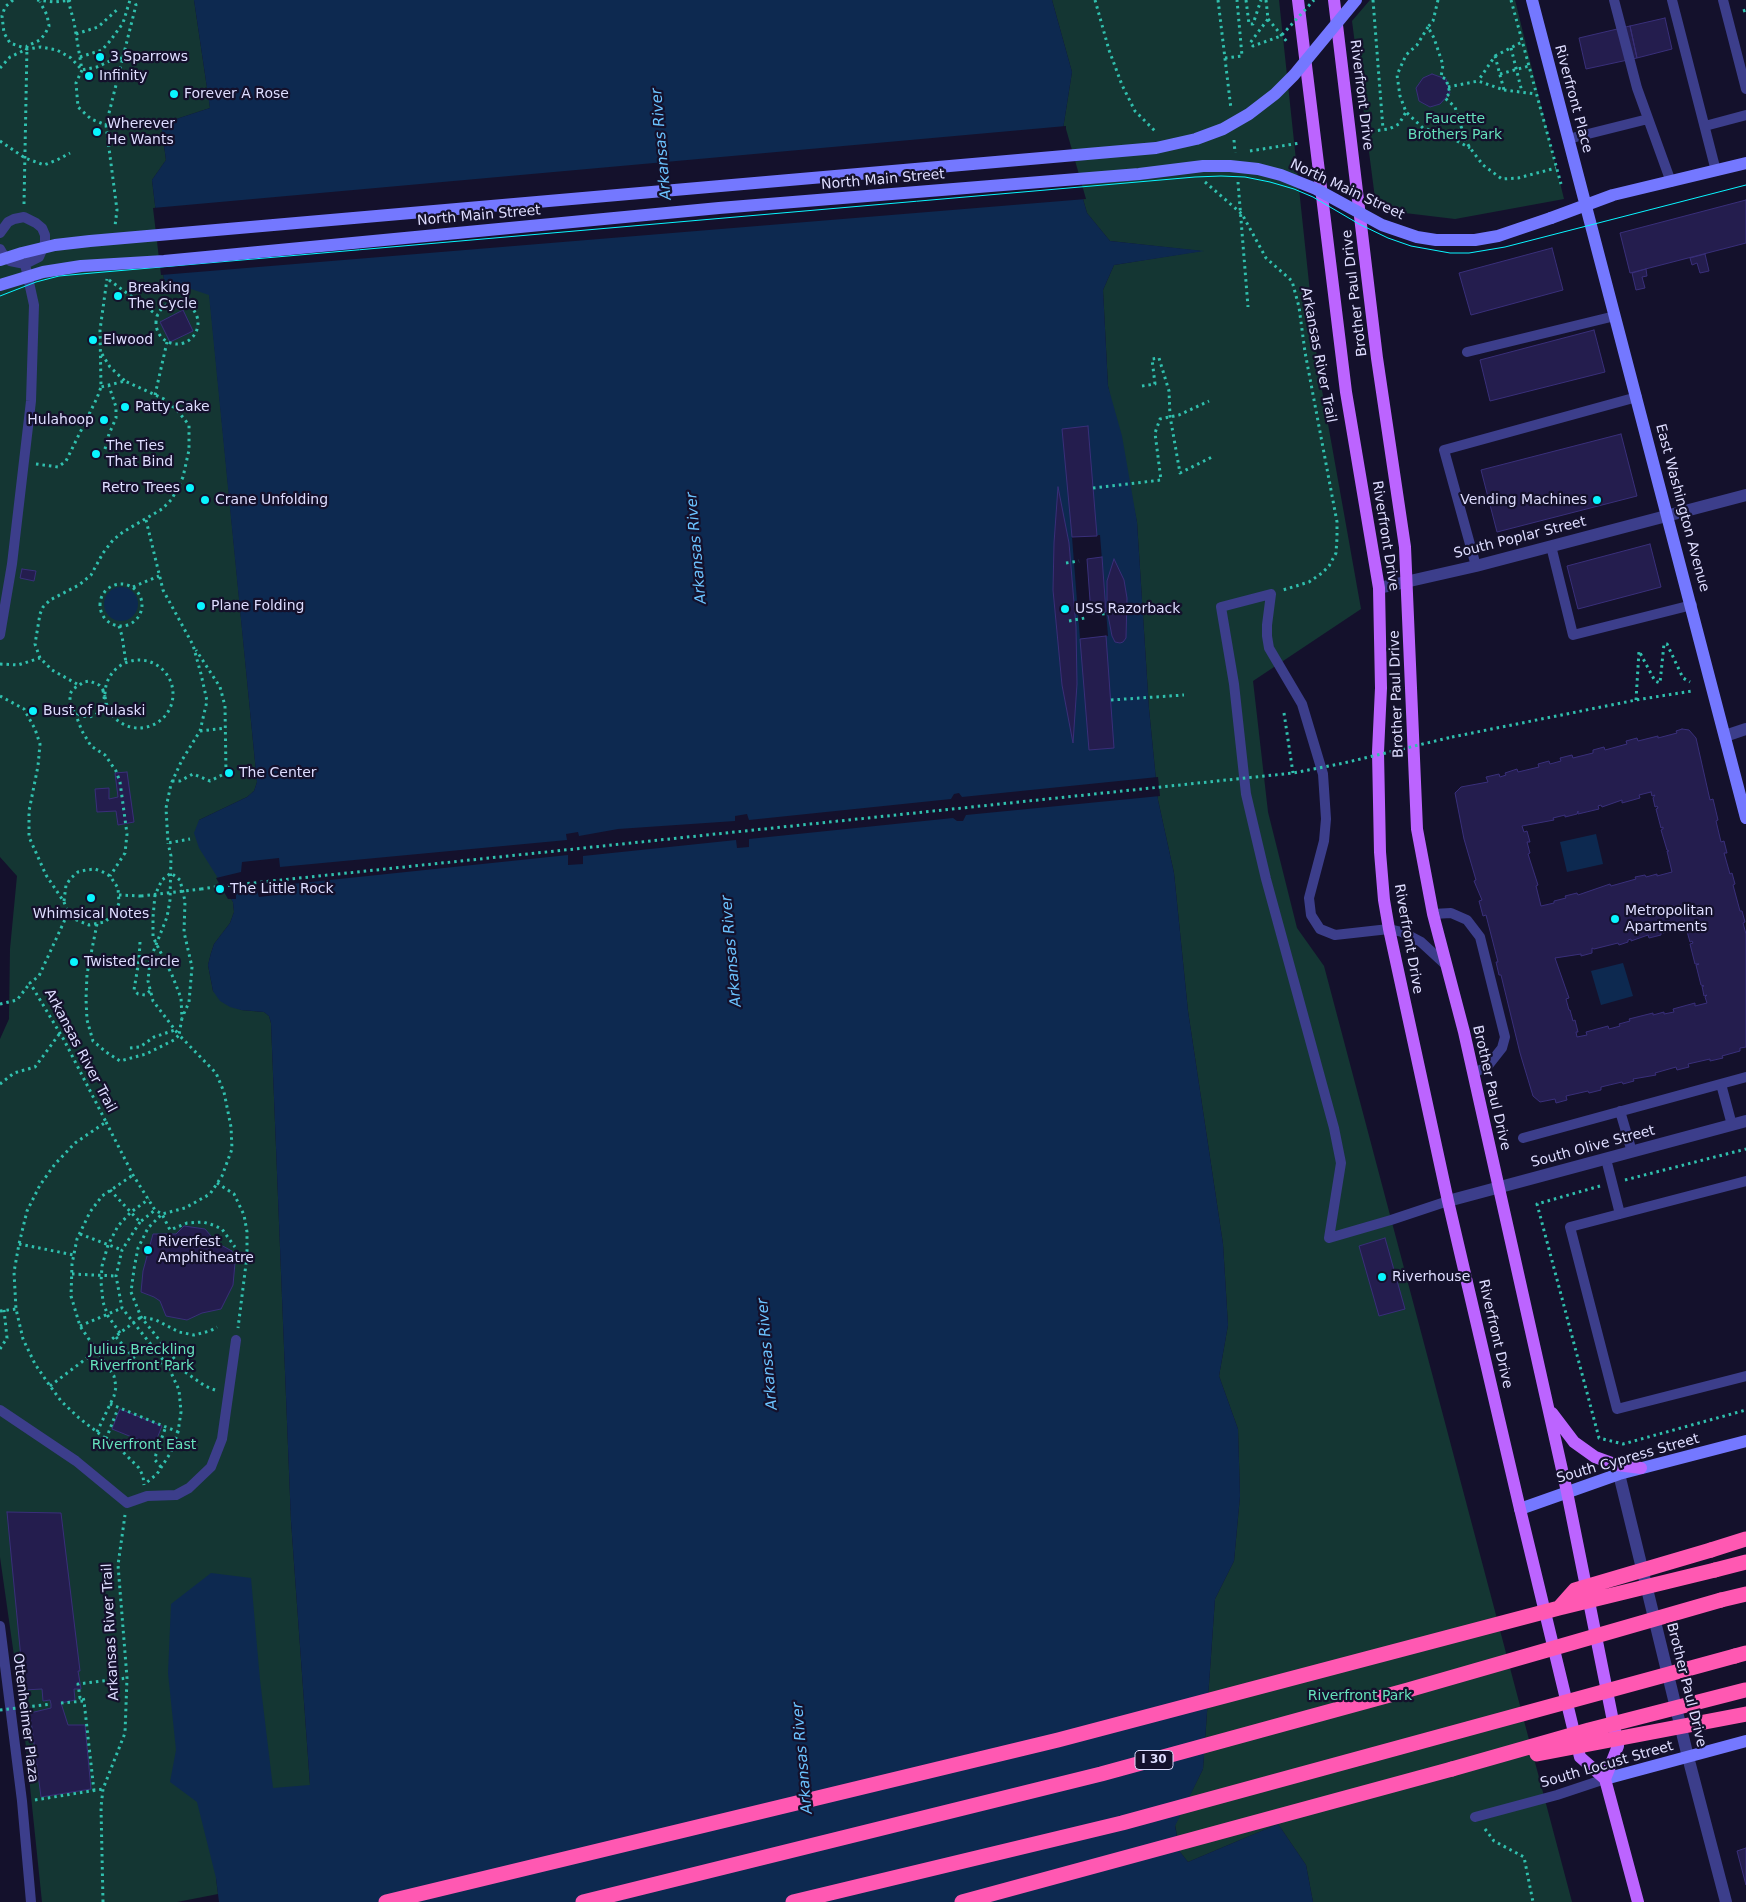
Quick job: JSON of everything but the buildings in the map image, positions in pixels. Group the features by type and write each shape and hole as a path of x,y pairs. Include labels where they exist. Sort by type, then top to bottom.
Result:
{"highway":[{"path":"1559,1608 1575,1590 1746,1539"},
{"path":"386,1902 1058,1740 1559,1608 1746,1562"},
{"name":"I 30","path":"583,1902 1102,1774 1746,1594"},
{"path":"793,1902 1122,1823 1741,1655"},
{"path":"962,1902 1745,1689"},
{"path":"1452,1770 1746,1714"}],"main road":[{"name":"Riverfront Drive","path":"1298,0 1346,392 1379,588 1381,688 1378,752 1380,852 1384,900 1389,930 1448,1201 1580,1757 1605,1779"},
{"name":"Riverfront Drive","path":"1334,0 1358,193"},
{"name":"North Main Street","path":"0,260 55,245 90,241 1156,148 1196,139 1223,129 1249,114 1275,94 1294,75 1356,0"},
{"name":"Riverfront Place","path":"1532,0 1586,206"},
{"name":"North Main Street","path":"0,284 43,272 80,266 174,260 719,208 1140,174 1202,166 1230,166 1281,174 1316,189 1382,224 1417,237 1436,240 1475,240 1498,236 1613,195 1746,164"},
{"name":"Brother Paul Drive","path":"1358,193 1377,358 1405,547 1414,743 1414,794 1417,829 1433,914 1473,1073 1498,1187"},
{"name":"East Washington Avenue","path":"1586,206 1692,605 1746,818"},
{"path":"1498,1187 1567,1492 1618,1746 1605,1779 1638,1902"},
{"path":"1547,1406 1560,1426 1574,1442 1596,1457 1617,1464 1641,1468"},
{"name":"South Cypress Street","path":"1520,1509 1619,1474 1746,1441"},
{"name":"South Locust Street","path":"1605,1779 1746,1741"}],"street":[{"name":"South Poplar Street","path":"1379,588 1407,580 1476,566 1746,495"},
{"path":"1726,736 1746,729"},
{"name":"South Olive Street","path":"1448,1201 1746,1121"},
{"name":"Brother Paul Drive","path":"1619,1474 1688,1758 1726,1902"}],"lane":[{"path":"1614,0 1637,88 1671,182"},
{"path":"1672,0 1716,171"},
{"path":"1723,0 1746,89"},
{"path":"1705,126 1746,115"},
{"path":"1568,139 1648,119"},
{"path":"0,233 8,222 14,218 24,217 36,222 42,228 45,243 38,257 25,264 10,261 0,249"},
{"path":"0,635 12,564 31,401 34,306 25,264"},
{"path":"1466,352 1615,316"},
{"path":"1476,566 1444,450 1637,397"},
{"path":"1551,546 1573,635 1692,605"},
{"path":"1446,964 1421,942 1408,934 1389,930 1328,934 1320,929 1311,915 1309,898 1324,841 1326,819 1323,774 1302,704 1270,648 1267,625 1271,594 1221,606 1234,684 1248,803 1266,879 1331,1119 1341,1163 1329,1238 1448,1201"},
{"path":"1433,914 1451,913 1466,920 1480,937 1505,1037 1502,1048 1487,1067 1473,1073"},
{"path":"1523,1138 1746,1077"},
{"path":"1721,1084 1732,1125"},
{"path":"1620,1111 1632,1152"},
{"path":"1606,1159 1620,1214"},
{"path":"1746,1181 1570,1226 1617,1409 1746,1376"},
{"path":"0,1410 76,1461 127,1503 147,1496 176,1495 188,1488 211,1467 222,1439 236,1340"},
{"name":"Ottenheimer Plaza","path":"0,1626 22,1801 31,1902"},
{"name":"South Locust Street","path":"1475,1817 1557,1795 1605,1779"}],"path":[{"path":"13,0 6,7 2,16 4,33 10,43 27,49"},
{"path":"38,1 69,0 82,70 76,83 78,107 91,119 106,124 136,5 134,0"},
{"path":"80,58 102,50 110,41 123,23 130,0"},
{"path":"1095,0 1109,50 1135,112 1161,138"},
{"path":"1225,58 1242,56 1237,0"},
{"path":"1246,0 1249,24 1253,24 1260,0"},
{"path":"1266,0 1268,19 1291,47"},
{"path":"1268,19 1250,43 1253,46 1281,36 1314,0"},
{"path":"1373,0 1383,130"},
{"path":"1438,0 1433,21 1417,45 1406,55 1397,75 1400,96 1406,112 1423,128 1448,136 1470,148"},
{"path":"1511,0 1561,184"},
{"path":"24,217 27,46 40,40 49,26 47,15 38,1"},
{"path":"76,34 98,27 119,8"},
{"path":"1428,27 1434,38 1443,65 1441,78 1446,79 1450,93 1445,98 1455,107 1465,139 1483,165 1502,179 1518,178 1556,168"},
{"path":"1478,81 1495,56 1522,42"},
{"path":"0,68 10,57 27,49 41,47 57,50 71,58 82,70"},
{"path":"1511,48 1522,92"},
{"path":"1495,56 1504,90"},
{"path":"82,70 122,58"},
{"path":"1500,74 1529,66"},
{"path":"1448,87 1478,81 1504,90 1536,94"},
{"path":"1366,132 1390,129 1399,124 1406,112"},
{"path":"0,141 25,158 44,165 70,153"},
{"path":"1235,154 1299,143"},
{"name":"Arkansas River Trail","path":"1201,178 1242,214 1266,258 1292,281 1299,307 1304,352 1338,522 1336,552 1329,566 1309,582 1271,594"},
{"path":"1242,214 1248,307"},
{"path":"107,279 157,315"},
{"path":"176,302 190,306 196,314 198,328 190,340 181,344 167,342 157,331 155,322 157,315 168,304 176,302"},
{"path":"155,395 167,342"},
{"path":"77,684 52,670 40,658 36,644 40,614 43,607 50,600 68,592 91,575 103,553 113,540 162,509 172,499 183,477 189,450 189,425 184,418 164,399 125,380 110,367 101,354"},
{"path":"1142,386 1155,384 1152,359 1160,358 1169,391 1170,416 1180,473 1214,456"},
{"path":"24,462 52,467 62,465 75,445 98,398 101,387 125,380"},
{"path":"105,449 116,418 116,407 109,386"},
{"path":"1093,488 1160,480 1155,433 1160,419 1179,415 1209,401"},
{"path":"146,520 163,590 193,645 220,688 226,706 226,773 210,781 193,774 180,781 172,781"},
{"path":"1066,563 1079,561"},
{"path":"134,587 159,576"},
{"path":"122,583 134,587 142,598 141,612 132,623 119,626 106,621 102,616 100,605 106,588 122,583"},
{"path":"1102,614 1109,613"},
{"path":"1069,621 1085,618"},
{"path":"119,626 126,663"},
{"path":"1636,700 1639,651 1655,682 1660,683 1664,644 1667,644 1683,678 1690,682"},
{"path":"193,645 202,674 207,701 200,731 182,760 172,781 166,808 168,843 171,856 167,917 150,960 148,981 153,1001 179,1035 200,1054 216,1073 224,1092 231,1127 232,1150 222,1176 210,1194 197,1203 162,1214 148,1228 138,1248 131,1292 140,1318 186,1372 206,1386 228,1395"},
{"path":"0,664 18,665 40,658"},
{"path":"136,660 147,661 157,665 171,681 173,691 172,702 168,712 162,720 152,726 132,727 122,723 108,707 106,686 110,676 117,668 126,663 136,660"},
{"path":"106,697 103,690 90,681 77,684 69,699 82,731 91,746 105,755 116,771 120,782 127,834 125,853 110,876"},
{"path":"76,713 89,717 102,710 105,698 103,690"},
{"path":"119,895 141,896 1293,773 1344,763 1452,737 1636,700 1692,691"},
{"path":"1111,700 1184,695"},
{"path":"0,696 24,709 35,729 40,744 38,766 29,811 29,837 46,875 64,902 68,913 81,923 97,924 104,922 116,910 119,895 115,882 110,876 95,869 78,872 66,885 64,902"},
{"path":"1284,713 1293,773"},
{"path":"200,731 226,728"},
{"path":"168,843 190,840"},
{"path":"97,924 87,974 86,999 87,1020 93,1041 120,1061 136,1058 158,1049 179,1035 182,1018 181,998 172,974 153,937 155,895 162,880 171,873"},
{"path":"171,873 180,880 185,901 184,932 192,967 189,1002 182,1018"},
{"name":"Arkansas River Trail","path":"68,913 39,976 30,983 60,1033 106,1122 75,1143 55,1164 40,1185 27,1211 14,1272 16,1309 23,1339 35,1364 50,1386 67,1406 139,1468 144,1484"},
{"path":"140,942 134,990 138,994 145,995 150,991"},
{"path":"0,1004 17,1000 30,983"},
{"path":"130,1048 140,1047 154,1037 175,1030"},
{"path":"0,1084 14,1073 35,1067 60,1033"},
{"path":"106,1122 133,1175 155,1210 162,1214 170,1230 187,1223 203,1222 213,1224 222,1229 235,1247"},
{"path":"1746,1149 1537,1204 1599,1438 1623,1444 1746,1410"},
{"path":"97,1432 116,1387 114,1376 80,1326 71,1296 74,1255 80,1234 90,1212 102,1196 133,1175"},
{"path":"217,1183 234,1194 244,1215 247,1232 247,1256 236,1340"},
{"path":"110,1190 140,1222"},
{"path":"120,1333 107,1313 103,1302 102,1266 108,1245 118,1226 131,1212 149,1199"},
{"path":"127,1503 139,1495 144,1484 157,1474 171,1452 178,1432 181,1412 179,1390 168,1366 122,1308 116,1276 122,1250 140,1222 155,1210"},
{"path":"80,1234 122,1250"},
{"path":"19,1244 74,1255"},
{"path":"72,1274 116,1276"},
{"path":"80,1326 122,1308"},
{"path":"0,1349 7,1338 2,1311 16,1309"},
{"path":"50,1386 140,1318 156,1320 178,1332 194,1334 210,1331 217,1326"},
{"path":"116,1337 140,1365 148,1369 165,1361"},
{"path":"110,1404 178,1432"},
{"path":"106,1439 117,1411"},
{"path":"161,1467 156,1460 156,1454 166,1429"},
{"name":"Arkansas River Trail","path":"103,1902 100,1807 103,1789 125,1733 126,1678 118,1565 127,1503"},
{"path":"94,1791 84,1701 83,1697 80,1698 78,1684 126,1678"},
{"path":"61,1703 84,1701"},
{"path":"0,1710 51,1704"},
{"path":"22,1801 103,1789"},
{"path":"1475,1817 1494,1841 1524,1858 1533,1902"}],"green space":[{"name":"Julius Breckling Riverfront Park","path":"0,0 194,0 210,108 161,124 166,160 152,180 164,280 209,290 257,782 254,791 247,797 199,820 217,875 233,902 234,912 230,923 214,944 208,965 213,991 241,1010 264,1012 269,1016 271,1023 291,1521 310,1785 216,1878 218,1894 177,1902 42,1902 23,1719 0,1557 0,1039 9,1019 10,949 17,876 0,857"},
{"name":"Riverfront Park","path":"1052,0 1279,0 1318,368 1361,609 1253,681 1268,812 1297,928 1324,966 1572,1902 1313,1902 1306,1865 1278,1824 1188,1862 1180,1852 1175,1825 1203,1769 1215,1599 1234,1561 1240,1496 1238,1429 1219,1376 1228,1325 1223,1244 1188,1011 1174,873 1158,800 1149,709 1137,522 1108,386 1103,290 1114,265 1201,251 1110,241 1087,213 1063,129 1072,72"},
{"name":"Faucette Brothers Park","path":"1370,0 1515,0 1564,199 1455,219 1405,213 1375,198 1352,21"}],"water":[{"name":"Arkansas River","path":"194,0 1052,0 1072,72 1063,129 1087,213 1110,241 1204,251 1114,265 1103,290 1108,386 1122,436 1137,522 1149,709 1158,800 1174,873 1188,1011 1223,1244 1228,1325 1219,1376 1238,1429 1240,1496 1234,1561 1215,1599 1203,1769 1175,1826 1180,1852 1188,1862 1278,1824 1306,1865 1313,1902 219,1902 216,1878 197,1802 170,1782 176,1750 168,1673 171,1604 211,1573 251,1578 260,1680 273,1788 310,1785 291,1521 271,1023 269,1016 264,1012 230,1007 220,1001 213,991 208,965 214,944 230,923 234,912 233,902 199,848 194,833 199,820 247,797 254,791 257,782 209,295 164,280 152,180 166,160 161,124 210,108","holes":["1058,490 1069,543 1073,589 1077,684 1073,740 1062,685 1053,590","1114,560 1124,580 1127,598 1126,638 1120,643 1115,642 1112,636 1107,610 1107,581"]},
{"path":"121,587 128,588 133,592 137,597 137,611 133,616 128,620 121,621 114,620 109,616 105,611 104,604 105,597 109,592 114,588"},
{"path":"1596,834 1603,864 1567,872 1560,842"},
{"path":"1623,963 1633,996 1601,1005 1591,971"}],"pier":[{"path":"1066,126 1086,199 161,275 153,208"},
{"path":"1100,535 1108,636 1080,639 1072,537"},
{"path":"1158,777 1160,796 966,815 963,821 957,821 953,818 749,839 749,847 737,848 736,840 583,856 583,864 568,865 568,855 282,885 276,888 276,895 259,897 257,891 252,891 236,894 236,899 228,899 216,878 241,872 242,862 279,858 280,867 567,840 566,834 578,832 579,836 618,829 735,821 735,816 747,814 749,820 951,799 954,794 959,793 962,797"}],"tram line":[{"path":"0,296 36,282 59,276 1221,176 1245,177 1294,189 1313,197 1359,224 1388,238 1411,246 1450,253 1469,253 1505,247 1746,185"}],"place":[{"name":"3 Sparrows","path":"100,57"},
{"name":"Infinity","path":"89,76"},
{"name":"Forever A Rose","path":"174,94"},
{"name":"Wherever He Wants","path":"97,132"},
{"name":"Breaking The Cycle","path":"118,296"},
{"name":"Elwood","path":"93,340"},
{"name":"Patty Cake","path":"125,407"},
{"name":"Hulahoop","path":"104,420"},
{"name":"The Ties That Bind","path":"96,454"},
{"name":"Retro Trees","path":"190,488"},
{"name":"Crane Unfolding","path":"205,500"},
{"name":"Vending Machines","path":"1597,500"},
{"name":"Plane Folding","path":"201,606"},
{"name":"USS Razorback","path":"1065,609"},
{"name":"Bust of Pulaski","path":"33,711"},
{"name":"The Center","path":"229,773"},
{"name":"The Little Rock","path":"220,889"},
{"name":"Whimsical Notes","path":"91,898"},
{"name":"Metropolitan Apartments","path":"1615,919"},
{"name":"Twisted Circle","path":"74,962"},
{"name":"Riverfest Amphitheatre","path":"148,1250"},
{"name":"Riverhouse","path":"1382,1277"}],"park label":[{"name":"RIverfront East","path":"144,1445"}]}
